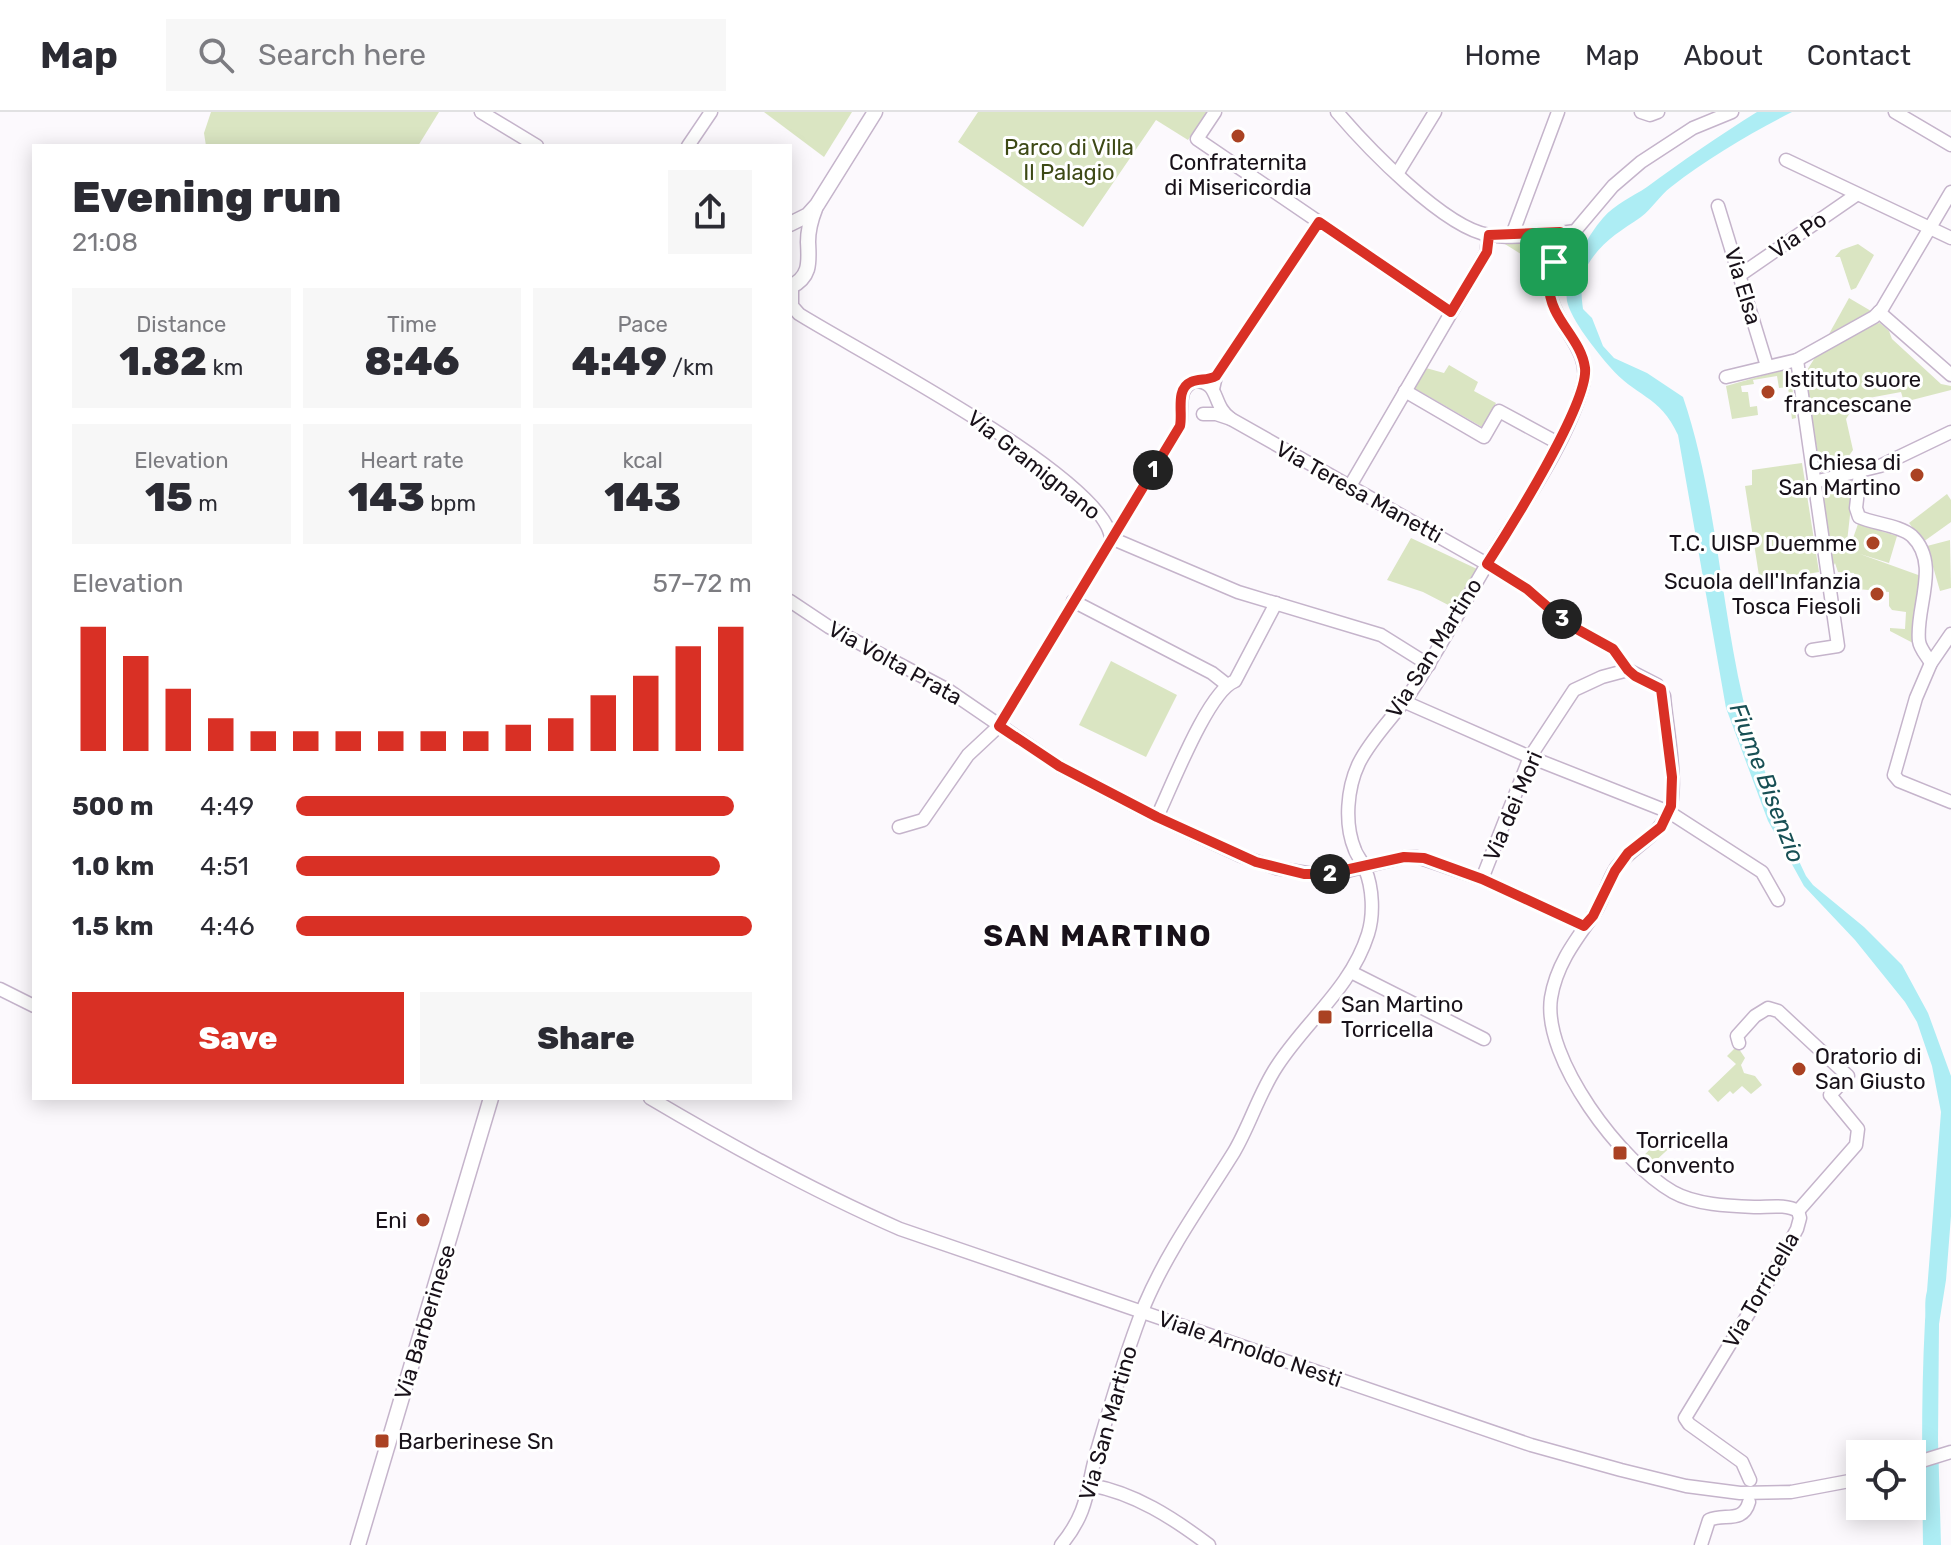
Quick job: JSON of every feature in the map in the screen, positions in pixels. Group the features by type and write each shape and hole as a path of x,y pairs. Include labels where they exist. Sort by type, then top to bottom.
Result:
{"main road":[{"path":"792,225 817,205 875,112"},
{"path":"808,245 817,205"},
{"path":"792,228 808,245 811,257 809,269 802,280 792,286"},
{"name":"Via Barberinese","path":"358,1545 490,1100"}],"street":[{"path":"481,112 534,144"},
{"path":"689,144 711,112"},
{"path":"1215,112 1197,139 1451,312"},
{"path":"1337,112 1397,174 1454,220 1489,235 1576,230 1624,175 1693,128 1732,112"},
{"path":"1397,174 1435,112"},
{"path":"1512,235 1558,112"},
{"path":"1641,112 1652,115 1658,112"},
{"path":"1895,112 1951,145"},
{"name":"Via Po","path":"1786,160 1951,238"},
{"path":"1726,377 1797,360 1879,312 1951,192"},
{"name":"Via Po","path":"1740,275 1856,195"},
{"name":"Via Elsa","path":"1718,206 1767,366"},
{"path":"1180,426 1211,410 1211,390 1216,376 1319,222"},
{"name":"Via San Martino","path":"1061,1545 1082,1514 1098,1445 1142,1313 1185,1227 1236,1149 1276,1067 1351,972 1370,923 1370,895 1365,867 1356,853 1348,813 1353,777 1370,744 1405,702 1429,665 1558,443 1582,388 1585,374 1579,352 1551,303 1550,274 1565,243 1560,232"},
{"path":"1350,486 1487,252 1489,235"},
{"name":"Via Gramignano","path":"792,306 799,314 976,417 1016,445 1092,504 1105,519 1111,538 1238,592 1381,635 1429,665"},
{"path":"1879,312 1951,375"},
{"path":"1797,360 1838,646 1812,650"},
{"path":"899,827 923,820 968,755 999,726 1180,426 1181,396 1187,384 1195,381 1211,390"},
{"name":"Via Teresa Manetti","path":"1211,390 1221,410 1231,419"},
{"path":"1405,391 1484,437 1499,411 1558,443"},
{"name":"Via Teresa Manetti","path":"1182,404 1190,414 1216,414 1231,419 1487,564"},
{"path":"1814,482 1860,473 1886,464 1933,438 1951,432"},
{"path":"1860,473 1856,508 1859,517 1907,533 1918,545 1927,579 1919,640 1931,663"},
{"path":"1487,564 1527,589 1566,623 1613,649 1628,670 1657,685 1664,696 1673,788 1669,812"},
{"path":"1073,601 1212,673 1226,684"},
{"name":"Via Volta Prata","path":"792,602 829,627 948,690 1059,766 1218,846 1266,865 1313,874 1365,867"},
{"path":"1157,817 1205,716 1226,684 1235,681 1276,603"},
{"path":"1951,634 1931,663 1914,703 1894,775 1899,781 1951,802"},
{"name":"Via dei Mori","path":"1482,879 1530,757 1574,690 1602,677 1628,670"},
{"path":"1405,702 1530,757 1669,812 1762,872 1778,900"},
{"name":"Via Torricella","path":"1669,812 1661,827 1628,853 1615,871 1593,916 1566,953 1551,998 1551,1021 1566,1061 1599,1123 1632,1158 1671,1191 1722,1204 1782,1207 1798,1211 1797,1229 1772,1275 1685,1418 1742,1462 1750,1480"},
{"name":"Via San Martino","path":"1350,871 1356,853"},
{"path":"1365,867 1404,857 1417,857 1482,879 1584,926"},
{"path":"1351,972 1484,1039"},
{"path":"0,989 32,1005"},
{"path":"1739,1043 1737,1036 1755,1016 1768,1008 1778,1011 1848,1076 1830,1095 1858,1129 1856,1145 1798,1211"},
{"name":"Viale Arnoldo Nesti","path":"662,1102 760,1162 830,1199 954,1249 1531,1445 1704,1489 1740,1493 1791,1492 1846,1482"},
{"path":"1926,1460 1951,1452"},
{"path":"1090,1485 1136,1498 1209,1545"},
{"path":"1701,1545 1709,1520 1739,1516 1747,1510 1749,1502"}],"green space":[{"path":"211,112 439,112 419,144 206,144 204,133"},
{"path":"764,112 852,112 824,157"},
{"name":"Parco di Villa Il Palagio","path":"978,112 1207,112 1188,140 1156,120 1083,227 958,142"},
{"path":"1552,239 1559,245 1545,269 1500,241"},
{"path":"1858,244 1874,255 1856,288 1851,290 1840,257 1835,257 1841,250"},
{"path":"1849,298 1871,311 1829,334"},
{"path":"1880,323 1892,339 1941,384 1951,386 1951,390 1904,402 1901,392 1858,400 1846,419 1853,450 1839,470 1821,472 1804,375 1816,356 1872,324"},
{"path":"1449,365 1478,382 1474,391 1496,403 1482,427 1414,388 1426,368 1444,373"},
{"path":"1790,368 1796,418 1792,419 1788,387 1779,388 1777,376 1753,380 1754,384 1741,386 1742,392 1748,392 1750,407 1757,406 1758,415 1732,419 1726,386"},
{"path":"1802,463 1819,572 1760,582 1745,486 1752,485 1752,470"},
{"path":"1854,479 1847,542 1851,544 1858,524 1897,536 1889,563 1860,554 1921,576 1913,643 1890,631 1890,628 1905,629 1906,612 1892,610 1889,592 1858,589 1854,573 1838,572 1828,556 1821,486"},
{"path":"1947,494 1951,500 1951,522 1923,542 1909,523"},
{"path":"1411,538 1477,569 1456,609 1423,592 1387,580"},
{"path":"1950,540 1951,588 1940,591 1927,546"},
{"path":"1111,661 1177,695 1146,757 1079,725"},
{"path":"1737,1046 1745,1058 1741,1065 1744,1073 1755,1076 1762,1085 1751,1094 1742,1086 1733,1094 1730,1091 1718,1102 1708,1091 1736,1064 1727,1056"},
{"path":"1667,1133 1676,1142 1646,1166 1640,1159"}],"water":[{"name":"Fiume Bisenzio","path":"1757,112 1792,112 1700,166 1667,190 1645,214 1604,244 1585,271 1582,304 1592,318 1603,346 1614,358 1647,373 1683,397 1703,471 1743,699 1760,758 1783,815 1782,823 1813,885 1864,927 1902,965 1928,1013 1951,1076 1951,1216 1939,1324 1941,1545 1923,1545 1923,1520 1926,1520 1926,1440 1922,1440 1922,1405 1925,1302 1941,1112 1932,1066 1917,1022 1905,1002 1855,940 1804,886 1768,821 1726,708 1678,435 1663,412 1619,377 1605,361 1579,326 1567,301 1569,280 1578,257 1597,225 1618,205"}],"place":[{"name":"Confraternita di Misericordia","path":"1238,136"},
{"name":"Istituto suore francescane","path":"1768,392"},
{"name":"Chiesa di San Martino","path":"1917,475"},
{"name":"T.C. UISP Duemme","path":"1873,543"},
{"name":"Scuola dell'Infanzia Tosca Fiesoli","path":"1877,594"},
{"name":"San Martino Torricella","path":"1325,1017"},
{"name":"Oratorio di San Giusto","path":"1799,1069"},
{"name":"Torricella Convento","path":"1620,1153"},
{"name":"Eni","path":"423,1220"},
{"name":"Barberinese Sn","path":"382,1441"}],"district":[{"name":"SAN MARTINO","path":"1098,936"}],"route":[{"path":"1319,222 1451,312 1487,252 1489,235 1560,232 1565,243 1554,262 1549,281 1551,303 1582,358 1584,381 1558,443 1487,564 1527,589 1566,623 1613,649 1635,676 1661,689 1673,788 1671,806 1663,824 1628,853 1615,871 1593,916 1584,926 1482,879 1424,858 1404,857 1327,874 1304,874 1256,862 1157,817 1059,766 999,726 1180,426 1184,388 1191,382 1216,376 1319,222"}]}
